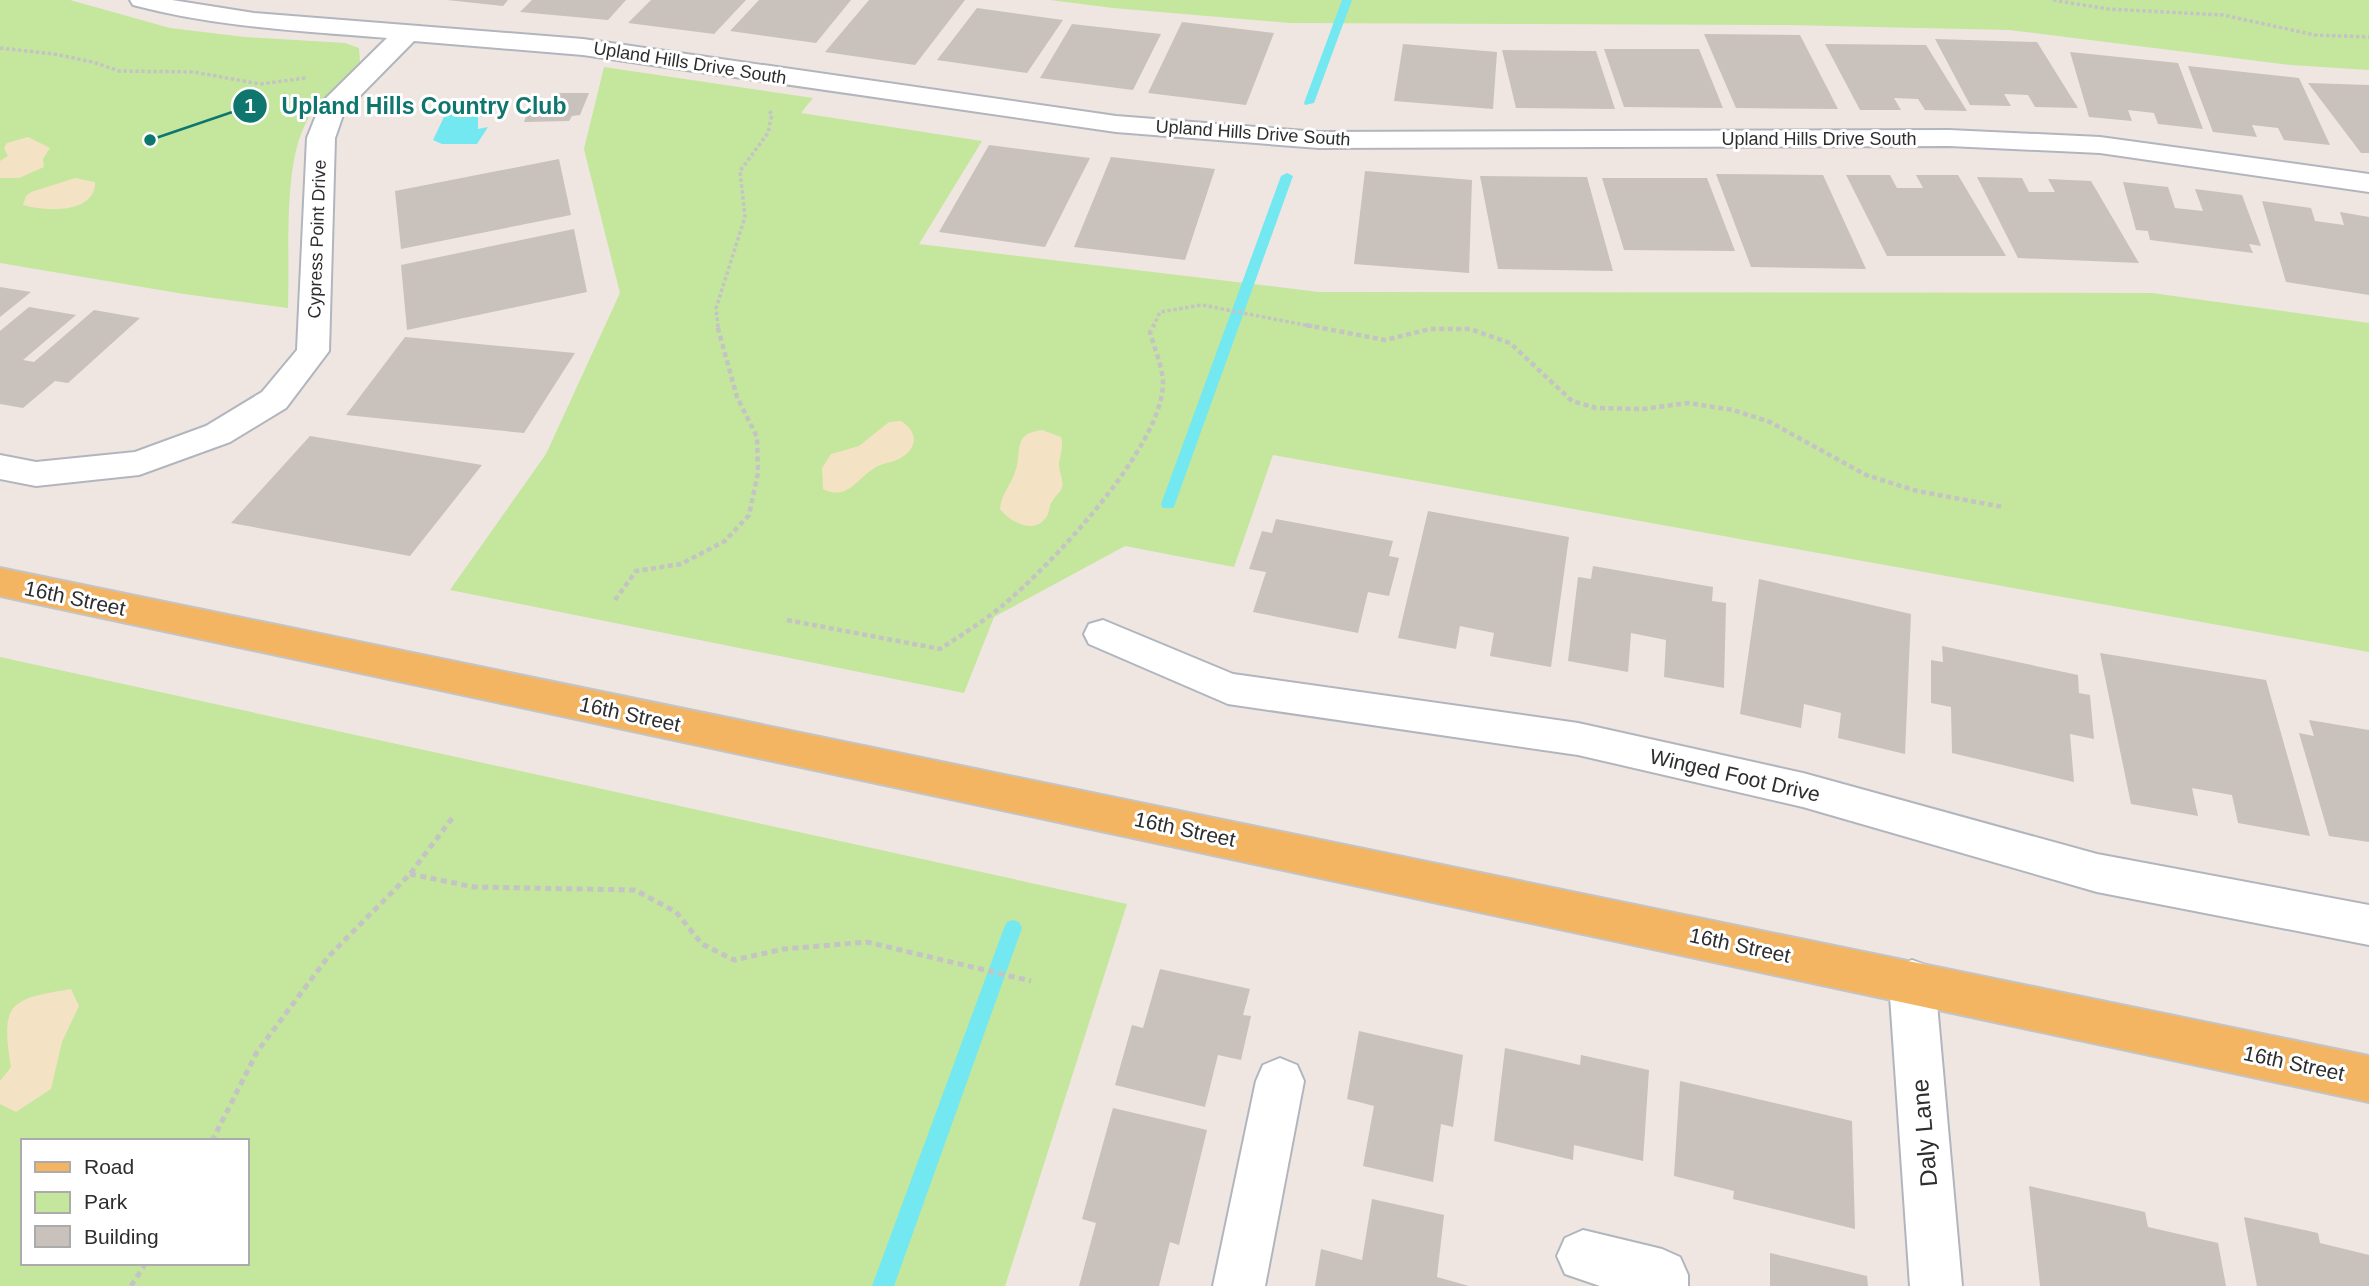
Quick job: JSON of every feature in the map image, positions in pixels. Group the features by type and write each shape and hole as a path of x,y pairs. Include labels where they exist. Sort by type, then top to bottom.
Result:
{"main road":[{"name":"16th Street","path":"0,582 2369,1079"}],"street":[{"name":"Upland Hills Drive South","path":"142,0 169,7 254,20 583,47 1077,119 1217,132 1319,140 1949,138 2100,145 2369,183"},
{"name":"Cypress Point Drive","path":"0,467 36,474 139,463 218,433 274,400 313,351 321,138 331,109 407,33"},
{"name":"Winged Foot Drive","path":"1103,634 1228,689 1578,739 1803,790 2097,873 2369,925"},
{"name":"Daly Lane","path":"1912,981 1936,1286"},
{"path":"1239,1286 1280,1081"},
{"path":"1583,1256 1662,1275 1662,1286"}],"path":[{"path":"2053,0 2108,9 2223,15 2315,35 2369,37"},
{"path":"0,48 54,54 93,62 119,71 194,72 260,84 371,69"},
{"path":"615,600 636,571 681,564 725,541 749,515 758,473 757,437 737,397 718,332 716,308 745,217 740,171 768,133 772,114 764,107"},
{"path":"787,620 940,649 1009,600 1074,532 1127,469 1158,414 1163,385 1150,332 1160,312 1202,304 1385,340 1430,329 1470,328 1510,343 1572,401 1596,408 1643,409 1689,403 1732,410 1770,422 1866,475 1917,491 2003,507"},
{"path":"213,1139 257,1052 327,957 410,874 453,817"},
{"path":"410,874 474,887 635,890 676,912 702,944 734,960 784,949 867,942 1031,981"},
{"path":"131,1286 145,1265"}],"green space":[{"path":"0,0 70,0 170,28 245,37 345,43 359,48 360,62 315,109 297,145 290,190 288,308 184,294 0,263"},
{"path":"1050,0 2369,0 2369,70 2291,65 2009,30 1788,25 1290,23"},
{"path":"604,67 813,98 801,113 982,141 919,244 1319,292 2152,293 2369,323 2369,652 1273,455 1234,567 1125,546 994,617 964,693 450,590 546,454 620,293 584,149"},
{"path":"0,657 1127,904 1005,1286 0,1286"}],"sand":[{"path":"28,137 50,148 43,159 44,167 19,178 0,178 0,161 8,156 4,148 7,143"},
{"path":"75,178 95,182 93,193 78,205 43,209 23,205 26,196 31,192"},
{"path":"901,421 911,430 914,440 905,455 876,467 845,491 831,492 823,489 822,468 831,454 859,446 889,422"},
{"path":"1042,430 1061,437 1061,490 1042,522 1023,525 1000,509 1002,498 1015,472 1022,440 1032,432"},
{"path":"71,989 79,1006 62,1042 51,1089 16,1112 0,1104 0,1081 11,1067 7,1029 14,1007 34,996"}],"water":[{"path":"483,99 492,104 487,116 478,117 478,129 488,127 477,144 442,144 433,140 451,102"}],"building":[{"path":"447,0 508,0 503,6"},
{"path":"532,0 626,0 608,20 520,12"},
{"path":"651,0 746,0 714,34 628,23"},
{"path":"759,0 851,0 816,43 730,31"},
{"path":"869,0 965,0 915,65 825,52"},
{"path":"977,8 1063,20 1027,73 937,60"},
{"path":"1182,22 1274,33 1246,105 1148,93"},
{"path":"1072,24 1161,34 1133,90 1040,78"},
{"path":"1704,34 1800,35 1838,109 1736,108"},
{"path":"1935,39 2037,42 2078,108 2035,107 2028,95 2004,94 2011,106 1970,105"},
{"path":"1403,44 1497,52 1493,109 1394,101"},
{"path":"1825,44 1926,45 1967,111 1925,110 1918,99 1894,98 1901,110 1860,110"},
{"path":"1604,49 1699,49 1723,108 1624,107"},
{"path":"1502,50 1596,51 1615,109 1516,108"},
{"path":"2070,52 2178,63 2203,129 2158,124 2154,113 2128,110 2132,121 2089,117"},
{"path":"2188,66 2299,78 2330,145 2284,140 2278,128 2252,125 2257,137 2213,132"},
{"path":"2308,83 2369,85 2369,153 2361,153"},
{"path":"559,93 589,93 580,115 572,116 569,121 524,122 532,101 555,101"},
{"path":"989,145 1090,158 1045,247 939,232"},
{"path":"1111,157 1215,169 1185,260 1074,247"},
{"path":"559,159 571,215 401,249 395,191"},
{"path":"1365,171 1472,180 1469,273 1354,264"},
{"path":"1716,174 1823,175 1866,269 1751,267"},
{"path":"1846,175 1890,175 1897,188 1923,188 1916,175 1958,175 2006,256 1887,256"},
{"path":"1480,176 1587,177 1613,271 1498,269"},
{"path":"1977,177 2022,178 2029,192 2055,192 2048,179 2091,181 2139,263 2018,258"},
{"path":"1602,178 1707,178 1735,251 1624,250"},
{"path":"2123,182 2168,187 2175,208 2203,211 2195,189 2242,195 2261,246 2249,244 2253,253 2150,240 2148,231 2136,230"},
{"path":"2262,201 2311,208 2315,221 2344,225 2340,212 2369,217 2369,295 2286,282"},
{"path":"574,229 587,292 407,330 401,265"},
{"path":"0,287 31,292 0,317"},
{"path":"29,307 76,315 23,360 34,362 94,310 140,318 68,383 55,381 23,408 0,404 0,331"},
{"path":"405,337 575,353 524,433 346,415"},
{"path":"310,436 482,465 410,556 231,523"},
{"path":"1428,511 1569,537 1551,667 1490,656 1494,633 1460,626 1456,649 1398,638"},
{"path":"1276,519 1393,541 1389,556 1399,558 1389,596 1368,592 1358,633 1253,612 1266,572 1249,569 1262,531 1272,533"},
{"path":"1593,566 1713,587 1712,601 1726,603 1724,688 1664,677 1666,640 1631,633 1628,672 1568,661 1578,577 1591,579"},
{"path":"1759,579 1911,614 1905,754 1838,738 1841,713 1804,704 1801,728 1740,714"},
{"path":"1942,646 2078,675 2079,693 2090,695 2094,739 2070,734 2074,782 1952,753 1951,707 1931,703 1931,660 1943,662"},
{"path":"2100,653 2266,680 2310,836 2238,823 2232,795 2192,788 2198,816 2131,804"},
{"path":"2309,720 2369,730 2369,842 2329,836 2299,733 2314,736"},
{"path":"1160,969 1250,989 1243,1015 1251,1016 1241,1060 1218,1055 1205,1107 1115,1085 1132,1025 1143,1028"},
{"path":"1359,1031 1463,1055 1453,1127 1441,1124 1433,1182 1363,1166 1374,1106 1347,1099"},
{"path":"1505,1048 1580,1065 1581,1055 1649,1070 1643,1161 1574,1145 1573,1160 1494,1141"},
{"path":"1680,1081 1852,1121 1855,1229 1733,1199 1734,1191 1674,1176"},
{"path":"1113,1108 1207,1130 1179,1245 1170,1242 1159,1286 1079,1286 1096,1223 1082,1219"},
{"path":"2029,1186 2145,1212 2148,1227 2218,1243 2226,1286 2040,1286"},
{"path":"1372,1199 1444,1215 1437,1277 1469,1286 1315,1286 1321,1249 1362,1260"},
{"path":"2244,1217 2318,1233 2320,1243 2369,1255 2369,1286 2257,1286"},
{"path":"1770,1253 1867,1276 1868,1286 1770,1286"}],"waterway":[{"path":"1309,103 1347,0"},
{"path":"1168,504 1287,176"},
{"path":"883,1286 1013,928"}],"place":[{"name":"Upland Hills Country Club","path":"150,140"}]}
